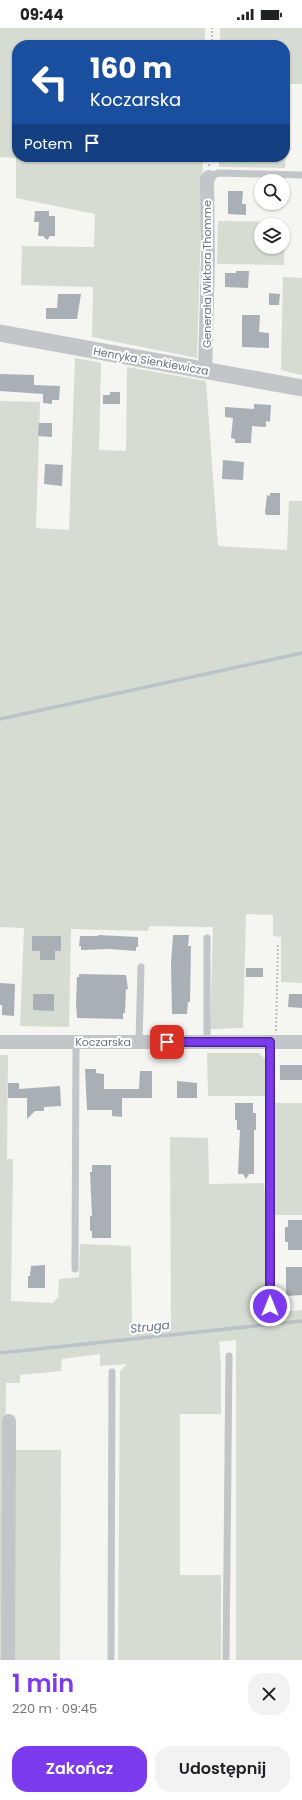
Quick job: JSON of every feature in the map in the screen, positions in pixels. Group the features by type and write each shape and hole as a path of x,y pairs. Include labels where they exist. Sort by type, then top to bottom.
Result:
{"street":[{"name":"Generała Wiktora Thomme","path":"205,371 208,260 207,180 209,177"},
{"name":"Henryka Sienkiewicza","path":"0,333 302,388"},
{"name":"Koczarska","path":"0,1042 302,1042"},
{"path":"8,1660 9,1421"}],"lane":[{"path":"209,177 218,173 302,175"},
{"path":"207,938 207,1042"},
{"path":"139,1042 141,968"},
{"path":"75,1269 76,1042"},
{"path":"270,1306 273,1042"},
{"path":"226,1660 229,1356"},
{"path":"111,1660 112,1372"}],"path":[{"path":"212,28 212,40"},
{"path":"273,1042 278,943"}],"shaded area":[{"path":"0,28 205,28 205,40 12,40 12,158 0,157"},
{"path":"220,28 302,28 302,84 290,84 290,40 220,40"},
{"path":"16,162 203,162 197,358 92,337 93,287 21,285 22,246 94,247 95,214 16,198"},
{"path":"219,162 285,162 285,168 219,167"},
{"path":"218,221 254,222 254,254 284,254 284,265 217,264"},
{"path":"283,277 302,278 302,375 281,370"},
{"path":"75,358 101,363 99,450 126,451 127,367 206,381 218,546 287,550 289,501 302,501 302,983 281,982 281,937 273,936 273,915 246,914 243,1028 210,1029 213,927 149,926 148,931 71,929 69,1027 20,1026 24,928 0,927 0,401 40,402 36,528 69,530"},
{"path":"207,1053 259,1053 266,1060 266,1096 208,1096"},
{"path":"0,1055 8,1055 7,1159 13,1159 11,1301 53,1303 58,1297 59,1279 79,1277 80,1244 131,1246 132,1329 171,1325 170,1137 208,1138 209,1184 264,1183 268,1232 267,1314 302,1310 302,1660 236,1660 236,1340 219,1342 221,1362 221,1414 180,1414 180,1575 221,1575 221,1660 118,1660 120,1371 127,1364 100,1366 100,1354 62,1359 61,1371 20,1375 20,1383 6,1383 3,1660 0,1660"},
{"path":"274,1103 302,1103 302,1215 274,1215"},
{"path":"15,1450 61,1450 60,1660 12,1660"}],"building":[{"path":"228,191 243,191 242,204 246,204 246,215 228,214"},
{"path":"35,211 49,211 49,216 55,216 55,236 50,236 47,240 43,236 38,236 39,222 34,222"},
{"path":"236,271 249,271 248,288 225,287 225,273 236,273"},
{"path":"269,293 280,294 279,305 269,305"},
{"path":"58,294 81,294 77,319 46,319 46,308 57,308"},
{"path":"242,315 260,315 259,332 269,333 269,348 242,347"},
{"path":"0,374 34,375 34,385 60,386 59,400 52,400 52,404 43,403 43,394 0,391"},
{"path":"110,392 120,392 120,404 103,404 103,395 110,395"},
{"path":"254,404 271,405 270,422 266,421 266,427 252,426 251,443 235,443 235,439 231,438 233,418 225,417 225,407 254,409"},
{"path":"39,423 52,423 52,437 38,436"},
{"path":"223,460 244,462 243,480 222,479"},
{"path":"45,464 63,465 62,486 44,484"},
{"path":"270,493 280,493 280,515 266,515 267,495 270,496"},
{"path":"98,935 138,937 138,947 136,947 136,951 109,949 81,950 81,946 79,946 80,936"},
{"path":"173,935 189,935 188,946 191,946 190,1002 188,1002 187,1014 172,1014 171,963"},
{"path":"32,936 61,936 61,951 55,951 55,960 40,960 40,951 32,951"},
{"path":"246,968 263,968 263,977 246,977"},
{"path":"79,974 126,975 128,989 126,989 125,1013 123,1013 123,1019 77,1018 77,977 79,977"},
{"path":"0,983 15,984 14,1016 2,1015 2,1005 0,1005"},
{"path":"33,994 54,994 54,1011 33,1010"},
{"path":"289,994 302,994 302,1008 288,1007"},
{"path":"280,1065 302,1065 302,1080 280,1080"},
{"path":"85,1069 96,1069 96,1073 104,1074 104,1089 139,1089 140,1071 152,1071 152,1098 122,1098 122,1117 112,1116 112,1110 87,1110"},
{"path":"177,1081 197,1083 197,1098 177,1098"},
{"path":"8,1083 19,1083 19,1089 60,1086 61,1106 44,1107 44,1111 35,1111 27,1119 27,1098 8,1098"},
{"path":"235,1103 253,1103 253,1113 256,1113 256,1130 254,1130 254,1174 249,1174 246,1179 243,1174 238,1174 240,1130 237,1130 237,1120 235,1120"},
{"path":"92,1165 111,1165 111,1238 92,1238 92,1231 90,1231 90,1216 92,1216 90,1172 92,1172"},
{"path":"288,1220 302,1220 302,1250 288,1250 288,1242 285,1242 285,1227 288,1227"},
{"path":"45,1265 45,1288 28,1288 28,1276 30,1276 31,1266"},
{"path":"286,1267 302,1267 302,1295 286,1296"}],"waterway":[{"path":"0,719 302,653"},
{"name":"Struga","path":"0,1353 302,1321"}],"route":[{"path":"167,1042 270,1042 270,1306"}]}
